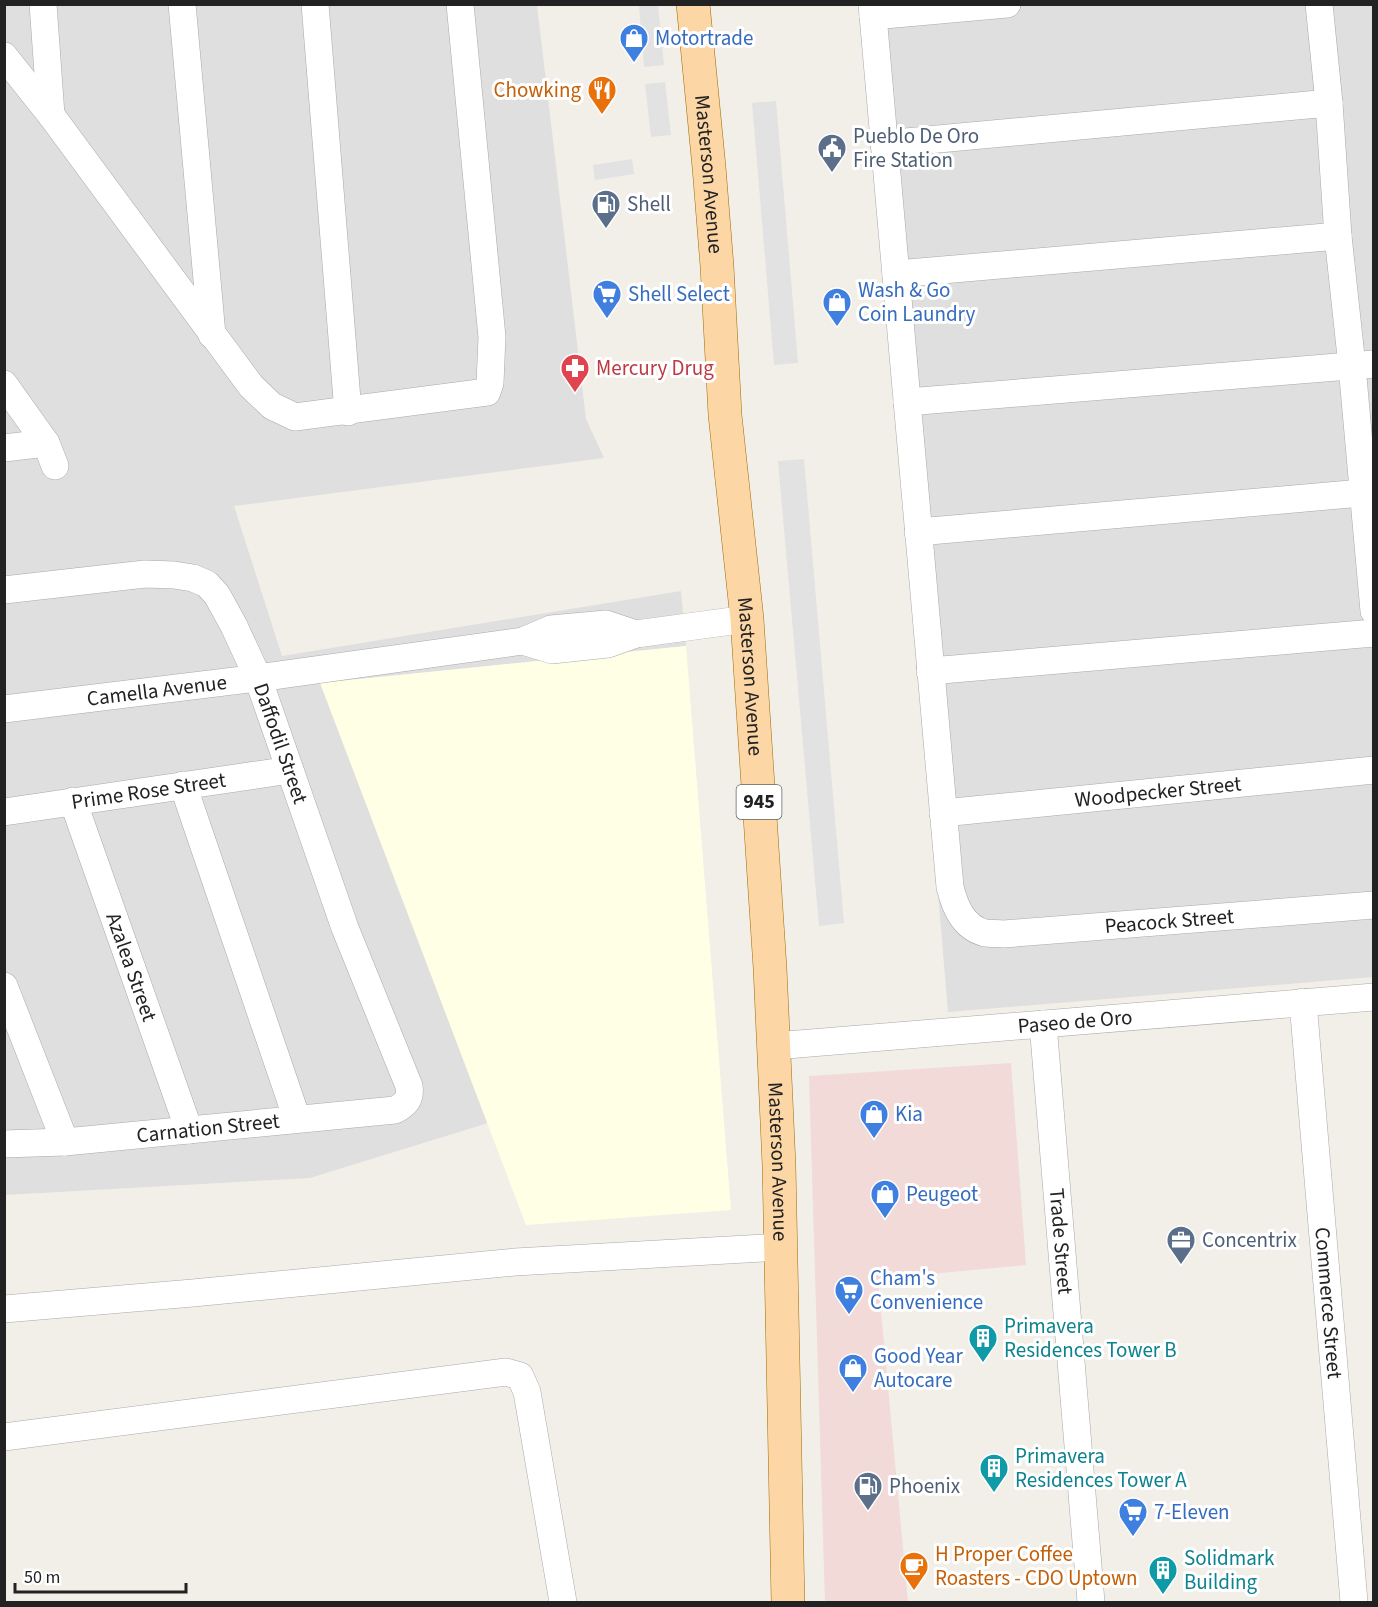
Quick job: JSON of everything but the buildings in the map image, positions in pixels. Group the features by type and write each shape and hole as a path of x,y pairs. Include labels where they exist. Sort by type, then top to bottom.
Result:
{"main road":[{"name":"Masterson Avenue","path":"693,4 710,167 725,415 747,619 774,1046 779,1165 788,1602"}],"street":[{"path":"43,4 51,115"},
{"path":"182,4 212,336"},
{"path":"315,4 348,412"},
{"path":"4,56 51,115 251,386 272,406 296,417 348,412 478,394 487,392 490,383 492,337 460,4"},
{"path":"943,813 872,10 1007,4"},
{"path":"1319,4 1329,103 1338,237 1363,365 1362,493 1374,611"},
{"path":"884,144 1329,103"},
{"path":"896,274 1338,237"},
{"path":"907,402 1363,365"},
{"path":"4,384 51,455 4,448"},
{"path":"918,532 1362,493"},
{"name":"Daffodil Street","path":"4,590 145,574 193,578 207,584 217,595 258,678 345,928 409,1086 408,1101"},
{"name":"Camella Avenue","path":"4,709 258,678 523,641 550,629 606,624 636,634 747,619"},
{"path":"930,670 1374,633"},
{"name":"Prime Rose Street","path":"4,812 290,770"},
{"name":"Woodpecker Street","path":"943,813 1374,770"},
{"path":"183,785 297,1119"},
{"name":"Azalea Street","path":"73,801 189,1130"},
{"name":"Peacock Street","path":"943,813 950,886 955,907 968,924 985,933 1004,934 1374,904"},
{"path":"4,986 12,1028 65,1142"},
{"name":"Paseo de Oro","path":"774,1046 1374,997"},
{"name":"Commerce Street","path":"1303,1002 1354,1602"},
{"name":"Trade Street","path":"1043,1024 1091,1602"},
{"name":"Carnation Street","path":"4,1144 65,1142 395,1110 408,1101"},
{"path":"4,1309 514,1262 781,1247"},
{"path":"4,1437 506,1372 520,1376 527,1392 563,1602"}],"shaded area":[{"path":"5,5 537,5 586,419 604,458 234,506 282,656 681,591 686,646 321,683 488,1123 310,1178 5,1195"},
{"path":"639,5 658,5 664,65 644,67"},
{"path":"863,5 1373,5 1373,977 948,1012"},
{"path":"665,82 671,135 651,137 645,84"},
{"path":"776,101 798,363 774,365 752,103"},
{"path":"632,159 634,174 595,180 593,165"},
{"path":"804,459 844,923 819,926 778,461"},
{"path":"686,646 731,1210 526,1225 320,683"},
{"path":"1011,1063 1026,1265 878,1279 908,1602 825,1602 809,1076"}],"place":[{"name":"Motortrade","path":"634,64"},
{"name":"Chowking","path":"602,116"},
{"name":"Pueblo De Oro Fire Station","path":"832,174"},
{"name":"Shell","path":"606,230"},
{"name":"Shell Select","path":"607,320"},
{"name":"Wash & Go Coin Laundry","path":"837,328"},
{"name":"Mercury Drug","path":"575,394"},
{"name":"Kia","path":"874,1140"},
{"name":"Peugeot","path":"885,1220"},
{"name":"Concentrix","path":"1181,1266"},
{"name":"Cham's Convenience","path":"849,1316"},
{"name":"Primavera Residences Tower B","path":"983,1364"},
{"name":"Good Year Autocare","path":"853,1394"},
{"name":"Primavera Residences Tower A","path":"994,1494"},
{"name":"Phoenix","path":"868,1512"},
{"name":"7-Eleven","path":"1133,1538"},
{"name":"H Proper Coffee Roasters - CDO Uptown","path":"914,1592"},
{"name":"Solidmark Building","path":"1163,1596"}]}
